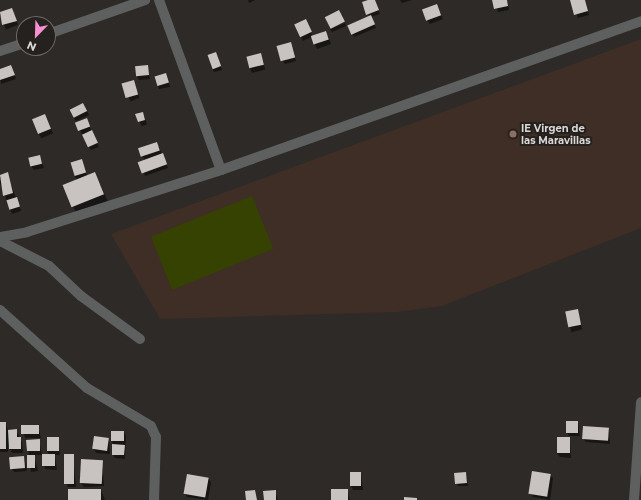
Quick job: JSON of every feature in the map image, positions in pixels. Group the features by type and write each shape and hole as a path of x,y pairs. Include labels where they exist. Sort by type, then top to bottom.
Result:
{"street":[{"path":"56,31 145,0"},
{"path":"159,0 221,170"},
{"path":"0,237 27,232 221,170 641,21"},
{"path":"0,51 16,46"},
{"path":"0,241 49,266 81,296 140,339"},
{"path":"0,310 87,388 151,426 156,437 154,500"},
{"path":"634,500 641,402"}],"shaded area":[{"name":"IE Virgen de las Maravillas","path":"641,39 641,228 442,306 397,312 160,319 111,234"}],"green space":[{"path":"252,196 273,249 172,290 151,237"}],"building":[{"path":"375,0 379,10 366,15 362,2"},
{"path":"492,0 507,0 508,6 494,9"},
{"path":"570,0 585,0 588,11 574,15"},
{"path":"437,4 441,15 426,21 422,9"},
{"path":"12,8 16,21 2,25 0,12"},
{"path":"339,10 345,22 331,29 325,17"},
{"path":"371,15 375,24 351,35 347,26"},
{"path":"306,19 312,32 300,37 294,24"},
{"path":"326,31 329,40 314,45 311,36"},
{"path":"291,42 295,57 281,61 277,46"},
{"path":"216,52 221,66 213,69 208,55"},
{"path":"261,53 264,65 249,68 246,57"},
{"path":"11,65 15,75 0,80 0,69"},
{"path":"148,65 149,75 136,76 135,66"},
{"path":"166,73 169,83 157,86 155,77"},
{"path":"134,80 138,94 126,98 122,84"},
{"path":"83,103 87,111 74,118 70,110"},
{"path":"143,112 145,120 138,122 135,114"},
{"path":"45,114 51,129 38,134 32,119"},
{"path":"87,118 90,126 78,131 75,123"},
{"path":"92,130 98,143 88,147 82,135"},
{"path":"157,142 160,151 141,157 138,148"},
{"path":"163,153 167,164 142,174 138,162"},
{"path":"40,155 42,164 30,166 28,158"},
{"path":"82,159 86,172 75,176 71,163"},
{"path":"8,172 13,193 3,196 0,175"},
{"path":"95,172 104,194 72,207 63,185"},
{"path":"17,197 20,207 9,210 6,200"},
{"path":"578,309 581,325 568,327 565,311"},
{"path":"566,421 578,421 578,433 566,433"},
{"path":"0,422 6,422 6,449 0,449"},
{"path":"21,425 39,425 39,434 21,434"},
{"path":"583,426 609,428 608,441 582,439"},
{"path":"17,429 17,437 21,437 21,449 9,449 8,430"},
{"path":"111,431 124,431 124,441 111,441"},
{"path":"94,436 109,438 107,451 92,449"},
{"path":"47,437 59,437 59,451 47,451"},
{"path":"557,437 570,437 570,453 557,453"},
{"path":"40,439 40,451 27,451 26,440"},
{"path":"112,444 125,445 124,455 112,455"},
{"path":"42,454 55,454 55,466 42,466"},
{"path":"64,454 74,454 74,484 64,484"},
{"path":"27,455 35,455 35,468 27,468"},
{"path":"24,456 25,468 10,469 9,457"},
{"path":"81,459 103,460 102,484 80,483"},
{"path":"532,471 551,474 547,497 528,494"},
{"path":"350,472 361,472 361,486 350,486"},
{"path":"466,472 467,483 455,484 454,473"},
{"path":"187,474 209,478 205,498 184,494"},
{"path":"68,489 101,489 101,500 68,500"},
{"path":"331,489 348,489 348,500 331,500"},
{"path":"255,490 257,500 246,500 245,491"},
{"path":"276,490 276,500 264,500 263,491"},
{"path":"404,497 417,498 417,500 404,500"}],"place":[{"name":"IE Virgen de las Maravillas","path":"513,134"}]}
